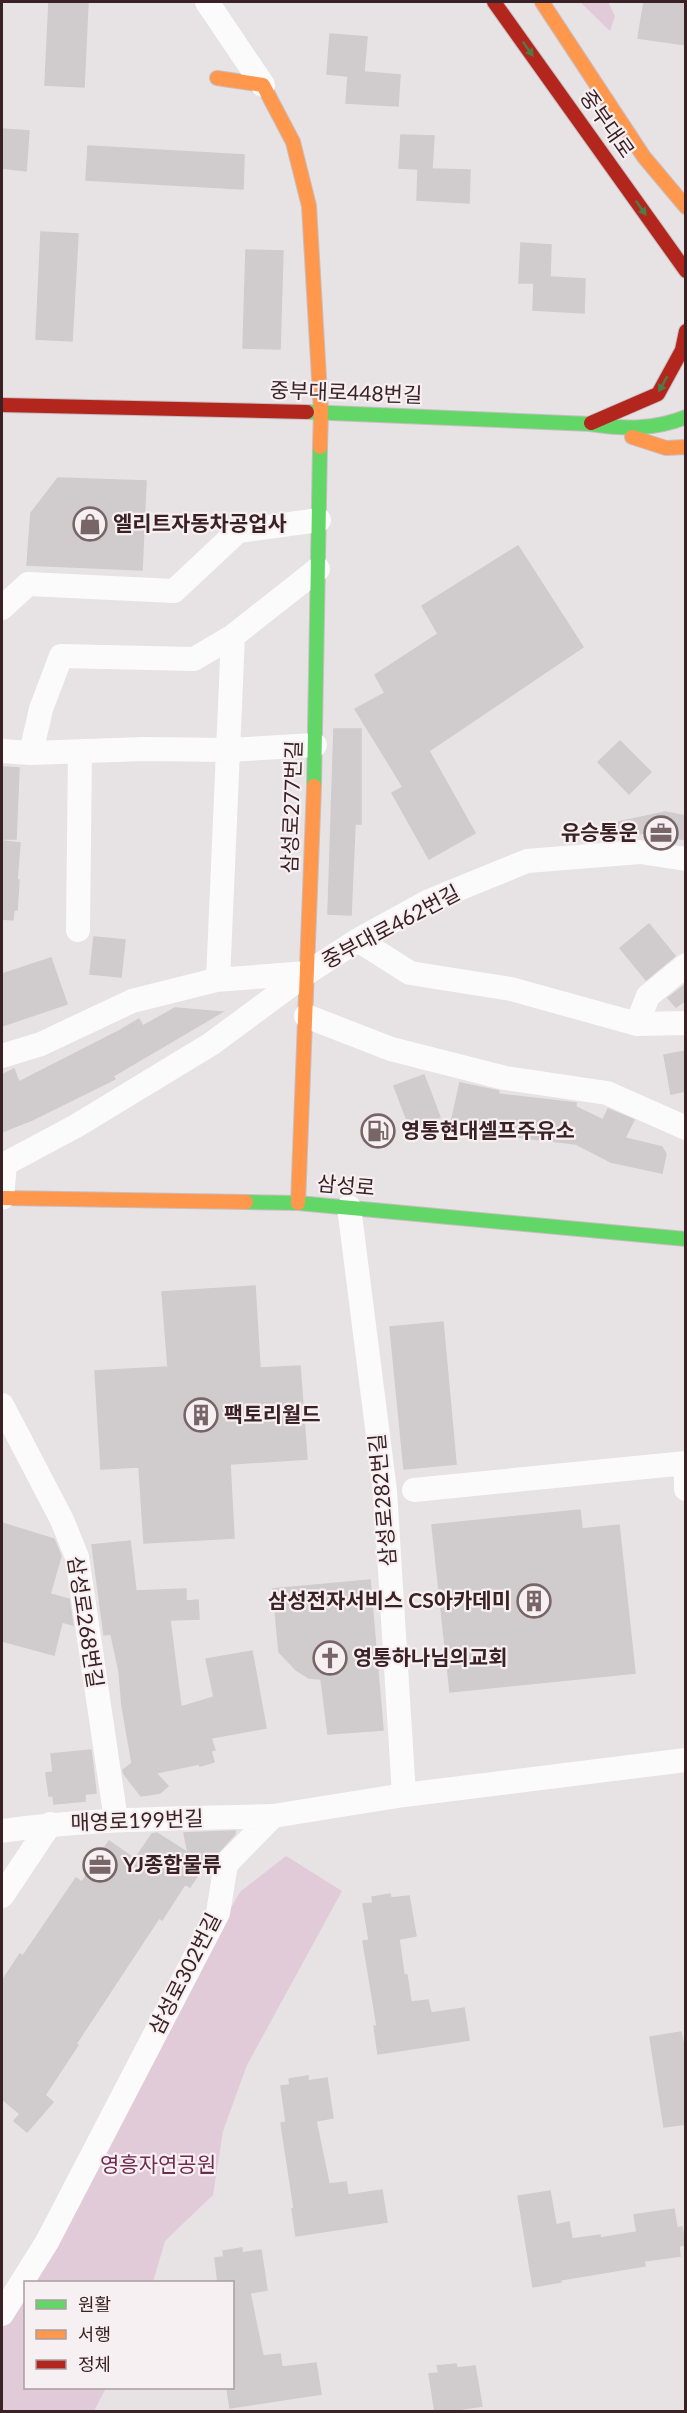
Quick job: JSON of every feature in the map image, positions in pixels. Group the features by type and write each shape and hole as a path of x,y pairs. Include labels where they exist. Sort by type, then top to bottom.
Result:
{"street":[{"path":"207,2 263,85"},
{"name":"중부대로","path":"494,2 686,271"},
{"name":"중부대로","path":"542,2 644,157 686,207"},
{"path":"217,78 263,85"},
{"name":"삼성로277번길","path":"263,85 293,142 309,206 321,412 315,746 298,1203"},
{"path":"590,424 658,394 682,350 686,331"},
{"name":"중부대로448번길","path":"2,405 321,412 590,424 623,429 665,426 686,417"},
{"path":"590,424 666,447 686,447"},
{"path":"2,608 28,584 174,591 238,531 319,520"},
{"path":"31,753 41,709 61,656 194,659 233,636 318,569"},
{"path":"218,980 233,636"},
{"path":"2,751 31,753 144,749 229,750 315,746"},
{"path":"78,930 80,752"},
{"name":"중부대로462번길","path":"2,1198 5,1164 76,1126 211,1044 307,973 358,940 429,901 527,861 640,852 686,859"},
{"path":"358,940 410,974 511,989 637,1024 686,1023"},
{"path":"637,1024 648,996 686,966"},
{"path":"2,1056 41,1044 132,1001 218,980 307,973"},
{"path":"306,1016 391,1049 505,1078 607,1093 686,1128"},
{"name":"삼성로","path":"2,1198 298,1203 685,1238"},
{"name":"삼성로282번길","path":"350,1207 385,1491 404,1795"},
{"name":"삼성로268번길","path":"2,1405 62,1520 77,1557 116,1820"},
{"path":"414,1490 686,1462"},
{"path":"686,1476 686,1489"},
{"path":"273,1816 404,1795 686,1761"},
{"name":"매영로199번길","path":"2,1831 50,1824 116,1820 273,1816"},
{"name":"삼성로302번길","path":"2,2314 47,2242 218,1913 226,1864 273,1816"},
{"path":"2,1896 50,1824"}],"green space":[{"path":"580,2 608,2 615,16 610,31"},
{"name":"영흥자연공원","path":"286,1856 342,1891 247,2065 223,2131 213,2195 165,2241 153,2281 30,2281 154,2044 240,1892"},
{"path":"24,2291 24,2389 105,2389 94,2411 2,2411 2,2326"}],"building":[{"path":"49,2 88,2 84,87 45,85"},
{"path":"644,2 686,2 686,45 638,38"},
{"path":"330,34 367,37 364,72 400,75 398,106 346,103 348,76 327,74"},
{"path":"2,129 29,131 26,171 2,168"},
{"path":"401,135 434,136 432,169 470,170 469,203 417,200 418,169 399,168"},
{"path":"88,146 244,155 243,189 86,180"},
{"path":"41,232 78,234 72,341 36,339"},
{"path":"521,243 551,245 550,277 585,279 584,313 533,310 534,283 519,283"},
{"path":"246,250 283,251 280,349 243,348"},
{"path":"58,478 146,481 142,570 27,565 31,513"},
{"path":"518,546 583,647 429,751 475,833 429,859 392,793 403,787 355,709 385,693 375,675 438,634 422,606"},
{"path":"334,729 361,729 361,824 355,824 351,915 328,914"},
{"path":"620,741 651,772 629,794 598,762"},
{"path":"2,767 19,768 16,839 2,839"},
{"path":"665,812 686,816 686,840 648,832 622,838 618,822"},
{"path":"2,841 20,843 17,910 14,910 13,920 2,919"},
{"path":"649,924 675,956 646,980 620,948"},
{"path":"94,937 125,940 121,977 90,974"},
{"path":"51,958 67,1004 2,1026 2,974"},
{"path":"686,984 686,1000 676,1007 668,998"},
{"path":"175,1008 222,1012 113,1076 115,1079 32,1120 2,1132 2,1075 14,1069 19,1082 139,1019 143,1026"},
{"path":"686,1051 686,1091 671,1094 664,1055"},
{"path":"424,1075 440,1117 410,1128 394,1086"},
{"path":"460,1083 499,1091 498,1094 576,1103 576,1107 603,1120 608,1109 634,1120 625,1138 662,1147 666,1154 662,1173 611,1162 576,1144 507,1136 451,1123"},
{"name":"팩토리월드","path":"255,1286 260,1368 300,1366 307,1459 230,1464 234,1538 144,1543 139,1467 101,1469 95,1371 168,1367 162,1292"},
{"path":"443,1322 456,1464 404,1469 390,1327"},
{"name":"삼성전자서비스 CS아카데미","path":"580,1510 582,1529 619,1525 635,1673 450,1692 432,1525"},
{"path":"2,1523 54,1539 61,1556 50,1594 69,1599 73,1625 62,1622 54,1655 2,1641"},
{"path":"130,1541 136,1591 186,1589 186,1601 198,1600 199,1619 170,1620 181,1707 214,1697 206,1659 252,1651 266,1728 211,1738 215,1750 211,1751 214,1762 156,1773 168,1786 160,1793 141,1796 123,1770 132,1763 122,1706 119,1671 111,1634 104,1635 92,1545"},
{"name":"영통하나님의교회","path":"370,1580 383,1730 328,1734 321,1679 309,1678 296,1670 279,1652 273,1589"},
{"path":"91,1750 96,1793 85,1794 85,1801 54,1804 53,1796 49,1796 46,1773 53,1772 51,1754"},
{"path":"235,1831 235,1834 215,1856 213,1852 190,1887 185,1884 162,1920 159,1918 45,2095 53,2102 27,2132 14,2121 20,2114 2,2099 2,1981 20,1954 23,1956 76,1878 82,1882 109,1841 135,1859 152,1834 157,1833 188,1853 184,1833"},
{"path":"390,1894 391,1898 409,1896 416,1936 399,1939 404,1975 407,1975 411,2002 428,2000 431,2013 464,2008 469,2040 378,2054 374,2026 377,2026 363,1941 369,1940 363,1904 373,1903 372,1897"},
{"path":"681,2032 686,2057 686,2124 664,2127 650,2037"},
{"path":"308,2076 308,2081 327,2078 333,2118 316,2121 329,2184 346,2182 348,2195 382,2190 387,2222 296,2236 281,2123 286,2122 281,2086 290,2085 289,2079"},
{"path":"550,2191 556,2225 569,2222 572,2239 600,2235 600,2238 637,2232 634,2215 674,2209 677,2228 682,2227 685,2245 679,2246 680,2256 644,2261 645,2266 560,2280 561,2282 533,2287 518,2196"},
{"path":"242,2248 242,2253 261,2250 267,2290 250,2293 263,2356 280,2354 282,2367 316,2363 321,2394 230,2408 227,2389 234,2389 234,2281 218,2281 215,2258 224,2257 223,2251"},
{"path":"456,2364 457,2368 475,2366 482,2406 462,2409 463,2412 435,2412 429,2374 439,2373 437,2366"}],"traffic: fast":[{"path":"307,412 615,427 651,426 686,417"},
{"path":"314,786 320,447"},
{"path":"246,1202 298,1203 686,1239"}],"traffic: slow":[{"path":"542,2 644,157 686,207"},
{"path":"217,78 263,85 293,142 309,206 321,412 320,447"},
{"path":"632,437 666,448 686,447"},
{"path":"298,1203 314,786"},
{"path":"2,1198 246,1202"}],"traffic: jam":[{"path":"494,2 686,271"},
{"path":"591,423 658,394 682,350 686,331"},
{"path":"2,405 307,412"}],"place":[{"name":"엘리트자동차공업사","path":"90,524"},
{"name":"유승통운","path":"661,833"},
{"name":"영통현대셀프주유소","path":"378,1131"},
{"name":"팩토리월드","path":"201,1415"},
{"name":"삼성전자서비스 CS아카데미","path":"534,1601"},
{"name":"영통하나님의교회","path":"330,1658"},
{"name":"YJ종합물류","path":"100,1865"}]}
